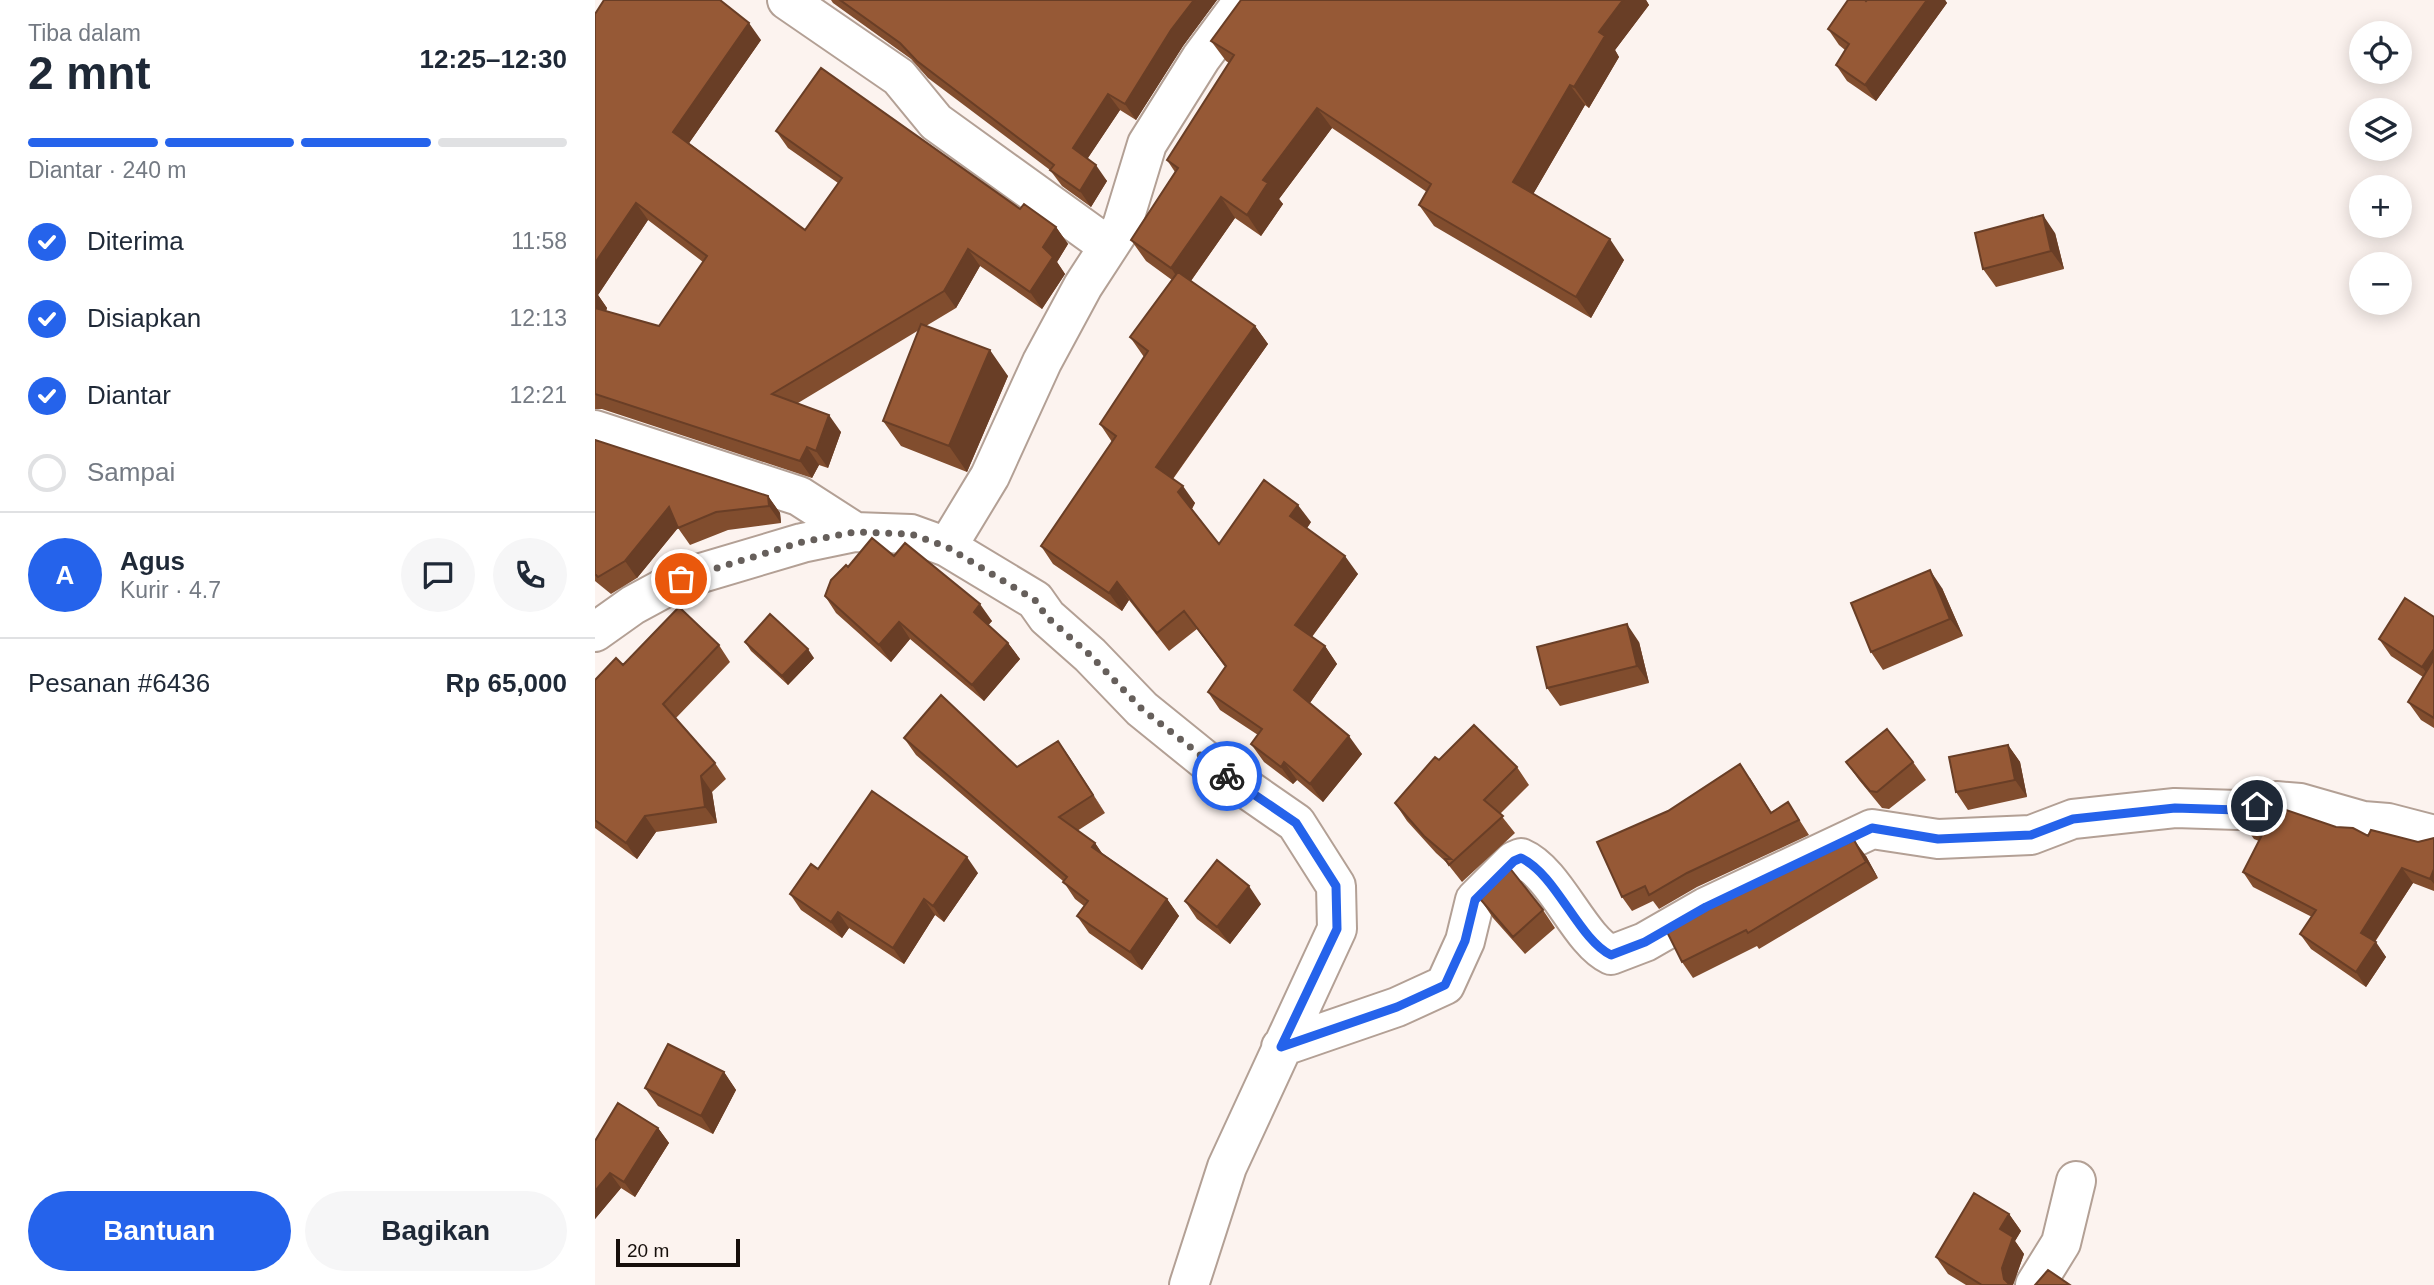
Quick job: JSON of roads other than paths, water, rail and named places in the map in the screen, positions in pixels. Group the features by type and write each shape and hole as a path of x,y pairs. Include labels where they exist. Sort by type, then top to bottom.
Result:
{"street":[{"path":"787,0 899,77 936,122 1108,246"},
{"path":"947,547 989,476 1042,362 1122,226 1147,144 1201,58 1244,0"},
{"path":"595,430 790,492 855,532"},
{"path":"595,632 633,605 681,579 802,542 855,532 911,534 947,547 1035,600 1047,617 1090,655 1142,709 1205,761 1296,823 1336,886 1337,929 1227,1167 1189,1285"},
{"path":"1281,1047 1397,1007 1445,985 1465,941 1475,900 1514,861 1521,858 1551,886 1597,944 1611,955 1645,942 1706,907 1872,828 1938,839 2031,835 2073,819 2175,808 2238,810 2276,801 2299,803 2363,821 2388,823 2434,835"},
{"path":"2035,1285 2061,1243 2076,1181"}]}
